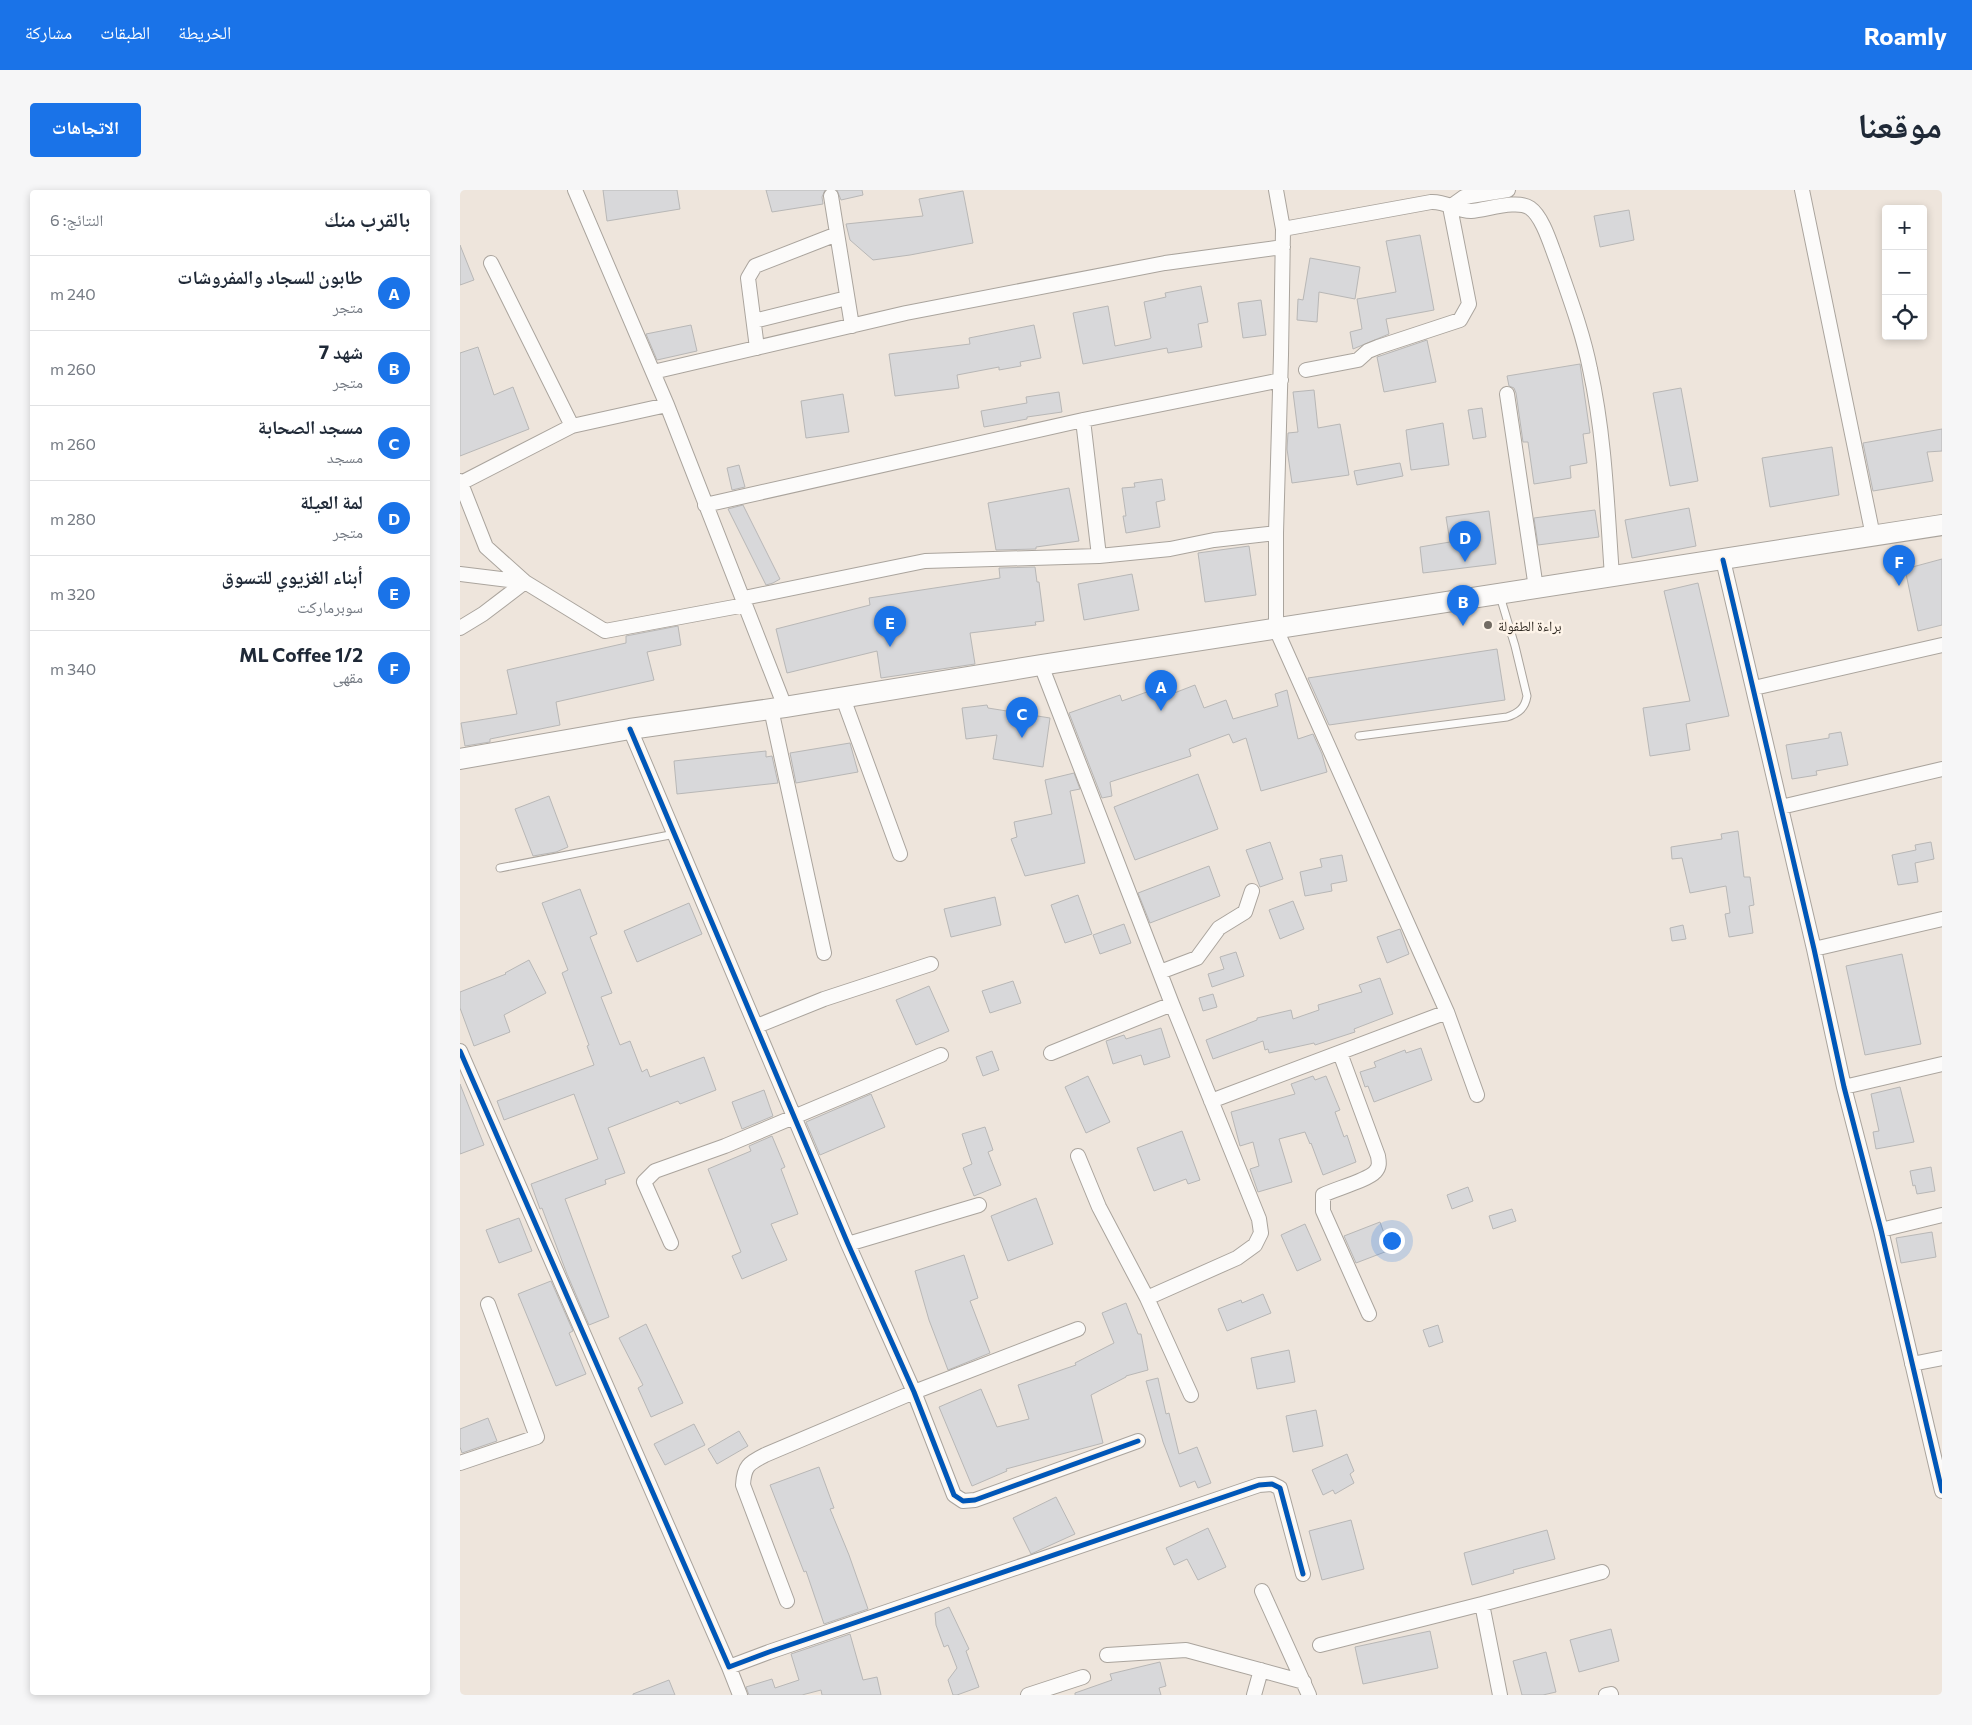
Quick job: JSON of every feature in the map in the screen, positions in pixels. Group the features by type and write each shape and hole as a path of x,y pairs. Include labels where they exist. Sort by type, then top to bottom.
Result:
{"main road":[{"path":"460,759 630,729 843,698 1041,665 1942,525"}],"street":[{"path":"575,190 667,405 745,602 778,708 824,953"},
{"path":"1276,190 1282,229 1276,629 1447,1012 1478,1095"},
{"path":"1450,207 1464,197 1508,190"},
{"path":"1802,190 1873,536"},
{"path":"831,196 852,326"},
{"path":"1282,229 1431,202 1443,202 1450,207 1471,211 1520,204 1534,211 1546,232 1569,294 1590,369 1602,445 1612,576"},
{"path":"1306,370 1358,360 1368,351 1378,347 1460,320 1469,304 1450,207"},
{"path":"757,348 748,278 755,266 837,234"},
{"path":"653,372 906,313 1165,263 1282,247"},
{"path":"491,263 572,426"},
{"path":"754,320 847,298"},
{"path":"705,505 1083,420 1281,380"},
{"path":"1507,394 1536,588"},
{"path":"667,405 572,426 461,482 486,547 524,582 605,630 745,602 925,561 1098,556 1170,549 1214,540 1276,533"},
{"path":"1083,420 1098,556"},
{"path":"1723,560 1814,949 1844,1087 1942,1491"},
{"path":"460,574 524,582"},
{"path":"460,628 483,614 524,582"},
{"path":"1754,688 1942,645"},
{"path":"1041,665 1172,1004 1260,1219 1261,1233 1255,1245 1237,1258 1148,1298"},
{"path":"843,698 900,854"},
{"path":"630,729 794,1118 914,1392 954,1495 964,1501 975,1500 1138,1441"},
{"path":"1781,807 1942,769"},
{"path":"1160,972 1197,958 1220,928 1245,912 1252,891"},
{"path":"1814,949 1942,919"},
{"path":"756,1026 824,999 931,964"},
{"path":"1051,1053 1172,1004"},
{"path":"1211,1101 1447,1012"},
{"path":"460,1051 740,1695"},
{"path":"1340,1053 1378,1156 1379,1164 1376,1171 1366,1178 1323,1195 1321,1201 1323,1211 1369,1314"},
{"path":"671,1243 644,1182 654,1171 725,1146 941,1055"},
{"path":"1844,1087 1942,1064"},
{"path":"1078,1156 1099,1207 1148,1298 1191,1395"},
{"path":"848,1244 979,1205"},
{"path":"1880,1230 1942,1215"},
{"path":"460,1463 537,1437 488,1304"},
{"path":"787,1601 743,1485 744,1475 749,1463 914,1392 1078,1328"},
{"path":"1912,1364 1942,1358"},
{"path":"729,1667 1259,1485 1272,1484 1280,1488 1304,1574"},
{"path":"1320,1645 1602,1572"},
{"path":"1262,1591 1307,1689"},
{"path":"1482,1604 1500,1695"},
{"path":"1107,1655 1186,1650 1261,1670 1307,1689"},
{"path":"1254,1695 1261,1670"},
{"path":"1028,1695 1083,1677"}],"lane":[{"path":"1359,736 1513,715 1523,708 1526,703 1526,696 1515,646 1499,594"},
{"path":"500,868 675,834"}],"building":[{"path":"603,190 677,190 680,209 607,221"},
{"path":"766,190 825,190 822,197 823,204 772,212"},
{"path":"837,190 862,190 863,195 841,200"},
{"path":"963,191 973,243 873,260 850,240 846,224 923,216 919,199"},
{"path":"1629,210 1634,240 1600,247 1594,216"},
{"path":"1420,235 1434,310 1386,319 1389,334 1353,349 1350,332 1362,329 1357,299 1396,292 1386,241"},
{"path":"460,245 474,280 460,285"},
{"path":"1310,258 1360,267 1355,299 1319,292 1317,322 1297,320 1298,299 1303,300"},
{"path":"1201,286 1208,322 1198,324 1202,347 1168,353 1167,348 1083,364 1073,313 1108,306 1115,346 1149,339 1151,338 1144,302 1166,297 1165,293"},
{"path":"1261,300 1266,335 1243,338 1238,303"},
{"path":"691,325 697,351 657,360 646,334"},
{"path":"1034,325 1041,358 1020,362 1021,366 999,370 999,367 957,375 959,388 895,396 889,354 970,344 969,338"},
{"path":"1427,340 1436,382 1384,392 1377,357"},
{"path":"478,347 494,395 513,387 529,429 460,456 460,353"},
{"path":"1580,364 1590,433 1583,434 1587,463 1570,466 1571,478 1534,484 1528,442 1523,442 1516,393 1514,388 1509,386 1507,376"},
{"path":"1681,388 1698,481 1670,486 1653,393"},
{"path":"1314,390 1318,428 1340,424 1349,475 1292,483 1287,449 1288,433 1298,432 1293,392"},
{"path":"1059,392 1062,412 1027,417 1027,419 984,427 981,411 1027,403 1026,397"},
{"path":"843,394 849,432 806,438 801,401"},
{"path":"1482,408 1486,437 1473,439 1468,410"},
{"path":"1443,423 1449,465 1411,470 1406,430"},
{"path":"1942,429 1942,451 1927,452 1933,481 1873,491 1863,443"},
{"path":"1832,447 1839,495 1770,507 1762,458"},
{"path":"1400,463 1403,476 1357,485 1354,471"},
{"path":"739,465 745,487 732,490 727,468"},
{"path":"1162,479 1165,500 1156,502 1160,527 1126,533 1123,516 1126,516 1122,488 1135,487 1134,483"},
{"path":"1069,488 1079,541 1036,547 1036,549 996,550 988,503"},
{"path":"743,505 780,579 773,583 766,585 728,509"},
{"path":"1689,508 1696,546 1632,558 1625,520"},
{"path":"1595,510 1599,537 1538,545 1534,518"},
{"path":"1489,511 1496,564 1423,573 1420,547 1450,542 1446,517"},
{"path":"1249,546 1256,595 1205,602 1198,553"},
{"path":"1942,559 1942,625 1918,631 1905,569"},
{"path":"1035,567 1044,621 1035,622 1036,625 970,633 975,664 881,678 877,651 787,673 776,629 870,605 869,598 1000,578 999,568"},
{"path":"1132,574 1139,610 1084,620 1078,584"},
{"path":"1698,583 1729,716 1686,724 1690,750 1650,756 1643,708 1690,701 1664,591"},
{"path":"678,626 681,645 647,652 654,680 556,702 560,725 465,746 461,723 517,714 507,670 626,643 626,636"},
{"path":"1497,649 1505,700 1329,725 1308,678"},
{"path":"1166,685 1169,695 1195,685 1204,708 1226,700 1233,719 1278,706 1275,694 1287,690 1298,739 1313,734 1322,754 1327,772 1261,791 1246,738 1233,743 1229,734 1189,749 1191,756 1110,782 1112,796 1102,798 1069,713 1120,695 1122,701"},
{"path":"987,705 988,708 1050,718 1043,767 993,759 997,735 966,739 962,708"},
{"path":"1841,732 1848,765 1816,771 1817,775 1792,779 1786,745 1829,738 1829,734"},
{"path":"850,743 858,772 796,783 790,753"},
{"path":"766,751 766,757 772,756 778,783 677,794 674,761"},
{"path":"1074,773 1080,789 1070,791 1085,863 1025,876 1011,839 1017,837 1014,822 1052,814 1045,780"},
{"path":"1198,774 1218,829 1135,860 1114,807"},
{"path":"549,796 568,847 556,852 533,856 515,809"},
{"path":"1738,831 1744,877 1750,877 1754,905 1749,906 1753,933 1729,937 1725,914 1730,913 1726,886 1690,893 1682,858 1672,859 1671,847 1722,839 1721,834"},
{"path":"1270,842 1283,879 1260,887 1246,850"},
{"path":"1931,842 1934,859 1915,863 1918,882 1898,885 1892,855 1916,850 1915,845"},
{"path":"1342,855 1347,881 1331,884 1332,891 1305,896 1300,872 1322,867 1320,859"},
{"path":"1209,866 1220,896 1150,923 1138,893"},
{"path":"580,889 597,934 590,937 612,993 601,997 620,1045 630,1041 642,1072 647,1069 650,1077 704,1057 716,1090 680,1104 678,1101 608,1128 625,1173 605,1180 606,1184 565,1199 609,1317 589,1325 531,1184 598,1159 574,1094 504,1120 497,1101 594,1065 587,1046 589,1045 562,973 568,970 542,903"},
{"path":"1078,895 1092,934 1065,943 1051,905"},
{"path":"995,897 1001,925 951,937 944,909"},
{"path":"1293,901 1304,929 1280,939 1269,910"},
{"path":"689,903 702,934 637,962 624,931"},
{"path":"1124,924 1131,943 1100,954 1093,935"},
{"path":"1683,925 1686,939 1672,941 1670,928"},
{"path":"1400,929 1409,954 1387,963 1377,937"},
{"path":"1236,952 1244,976 1212,987 1208,974 1224,969 1220,957"},
{"path":"1902,954 1921,1044 1865,1055 1846,966"},
{"path":"529,960 546,993 504,1015 510,1032 474,1046 460,1008 460,992 506,974"},
{"path":"1380,978 1393,1014 1354,1029 1355,1032 1315,1045 1314,1043 1269,1053 1268,1049 1265,1050 1263,1041 1213,1059 1206,1040 1257,1020 1257,1018 1291,1010 1293,1019 1319,1010 1318,1005 1362,992 1359,985"},
{"path":"1013,981 1021,1003 990,1013 982,991"},
{"path":"929,986 949,1031 916,1045 896,1000"},
{"path":"1213,994 1217,1007 1203,1011 1199,998"},
{"path":"1161,1028 1170,1057 1144,1065 1141,1055 1113,1064 1106,1041 1124,1035 1126,1039"},
{"path":"1421,1048 1432,1080 1374,1102 1368,1086 1365,1087 1360,1072 1376,1067 1374,1062 1405,1050 1406,1053"},
{"path":"992,1051 999,1070 983,1076 976,1057"},
{"path":"1088,1076 1110,1122 1086,1133 1065,1087"},
{"path":"1313,1076 1315,1080 1326,1076 1340,1110 1335,1112 1344,1137 1347,1135 1356,1162 1323,1175 1305,1132 1279,1139 1292,1182 1258,1192 1250,1169 1259,1166 1253,1142 1240,1146 1231,1112 1295,1094 1291,1084"},
{"path":"460,1084 484,1145 460,1154"},
{"path":"1900,1087 1914,1142 1876,1149 1873,1132 1879,1131 1871,1094"},
{"path":"764,1090 773,1116 742,1129 732,1102"},
{"path":"871,1094 885,1127 820,1155 806,1122"},
{"path":"985,1127 993,1150 988,1152 1001,1185 974,1196 963,1168 972,1164 962,1134"},
{"path":"1182,1131 1200,1180 1188,1184 1186,1179 1154,1191 1137,1148"},
{"path":"772,1136 785,1167 781,1169 798,1214 771,1224 787,1260 742,1279 732,1256 741,1252 708,1169 751,1151 749,1146"},
{"path":"1931,1167 1935,1191 1917,1194 1910,1171"},
{"path":"1468,1187 1473,1201 1452,1209 1447,1195"},
{"path":"1036,1198 1053,1244 1008,1261 991,1216"},
{"path":"1512,1209 1516,1221 1493,1229 1489,1216"},
{"path":"519,1218 532,1251 499,1263 486,1230"},
{"path":"1380,1222 1390,1250 1356,1263 1344,1236"},
{"path":"1305,1224 1321,1260 1297,1271 1281,1235"},
{"path":"1932,1232 1936,1257 1901,1263 1896,1238"},
{"path":"964,1255 978,1298 970,1301 990,1353 948,1370 929,1320 915,1271"},
{"path":"551,1281 573,1331 569,1333 586,1374 556,1386 518,1294"},
{"path":"1263,1294 1271,1313 1227,1331 1218,1309 1241,1300 1242,1303"},
{"path":"1126,1303 1138,1334 1141,1334 1148,1370 1126,1376 1091,1395 1103,1443 1006,1469 1007,1471 972,1486 939,1407 981,1389 997,1427 1029,1419 1018,1385 1076,1365 1075,1363 1114,1343 1102,1313"},
{"path":"646,1324 683,1403 651,1417 638,1388 643,1385 619,1338"},
{"path":"1438,1325 1443,1342 1429,1347 1423,1330"},
{"path":"1289,1350 1295,1382 1257,1389 1251,1358"},
{"path":"1158,1378 1166,1414 1169,1413 1179,1454 1197,1447 1211,1483 1198,1488 1195,1481 1180,1487 1163,1442 1146,1381"},
{"path":"1316,1410 1323,1446 1293,1452 1286,1416"},
{"path":"488,1418 497,1441 462,1453 460,1429"},
{"path":"694,1424 705,1445 665,1465 654,1444"},
{"path":"739,1431 748,1446 717,1464 708,1449"},
{"path":"1347,1454 1354,1471 1350,1474 1354,1483 1335,1494 1333,1490 1323,1495 1312,1470"},
{"path":"819,1467 834,1508 830,1509 868,1609 824,1624 806,1571 804,1572 770,1485"},
{"path":"1056,1497 1075,1534 1031,1554 1013,1518"},
{"path":"1351,1520 1364,1569 1322,1580 1309,1531"},
{"path":"1208,1528 1226,1567 1198,1580 1187,1559 1174,1565 1166,1548"},
{"path":"1547,1530 1555,1559 1513,1570 1514,1573 1472,1585 1464,1553"},
{"path":"949,1607 969,1649 966,1651 979,1687 957,1695 953,1695 948,1680 957,1668 948,1645 944,1647 936,1625 935,1613"},
{"path":"1611,1629 1619,1661 1579,1672 1570,1640"},
{"path":"1430,1631 1438,1668 1363,1684 1355,1647"},
{"path":"850,1634 863,1680 877,1677 881,1695 822,1695 821,1690 802,1695 749,1695 746,1687 772,1679 775,1688 799,1680 791,1654"},
{"path":"1546,1652 1556,1692 1543,1695 1522,1695 1513,1661"},
{"path":"1160,1662 1166,1686 1159,1688 1161,1695 1075,1695 1075,1693 1112,1680 1110,1674"},
{"path":"669,1680 675,1695 633,1695 633,1694"}],"cycle path":[{"path":"1723,560 1814,949 1844,1087 1881,1230 1942,1491"},
{"path":"630,729 848,1244 914,1392 954,1495 963,1501 975,1500 1138,1441"},
{"path":"460,1051 729,1667 1259,1485 1272,1484 1280,1488 1303,1574"}],"place":[{"name":"لمة العيلة","path":"1465,562"},
{"name":"1/2 ML Coffee","path":"1899,586"},
{"name":"براءة الطفولة","path":"1488,625"},
{"name":"شهد 7","path":"1463,626"},
{"name":"أبناء الغزيوي للتسوق","path":"890,647"},
{"name":"طابون للسجاد والمفروشات","path":"1161,711"},
{"name":"مسجد الصحابة","path":"1022,738"}]}
